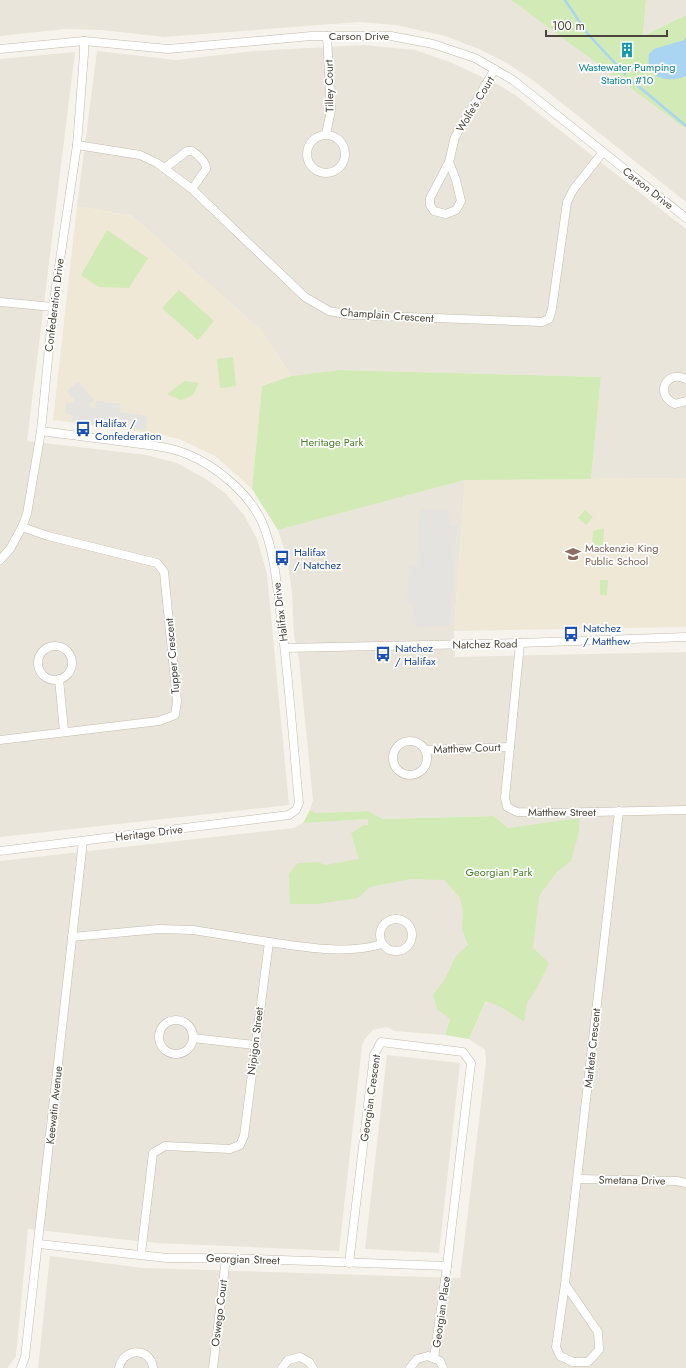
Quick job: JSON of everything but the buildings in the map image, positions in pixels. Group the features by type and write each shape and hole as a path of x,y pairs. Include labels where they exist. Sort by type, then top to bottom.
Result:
{"street":[{"name":"Carson Drive","path":"0,49 84,41 168,49 327,36 391,36 433,44 475,58 513,80 686,218"},
{"name":"Tilley Court","path":"326,134 331,110 327,36"},
{"name":"Confederation Drive","path":"0,560 10,549 27,514 41,431 53,307 77,146 84,41"},
{"name":"Wolfe's Court","path":"449,162 456,180 461,201 456,210 440,214 434,211 430,205 430,198 449,162 455,137 495,69"},
{"path":"326,134 339,139 344,145 346,152 341,166 329,173 315,169 310,164 307,156 308,149 312,141 318,136 326,134"},
{"name":"Champlain Crescent","path":"77,146 140,155 165,168 192,189 305,297 329,311 351,315 542,322 549,319 552,309 567,202 574,190 603,152"},
{"path":"165,168 187,151 192,151 201,158 206,166 206,169 192,189"},
{"path":"0,302 53,307"},
{"path":"686,379 681,376 671,378 666,381 664,393 666,398 675,404 686,401"},
{"name":"Halifax Drive","path":"41,431 165,447 202,461 236,487 252,505 261,521 273,552 285,648 299,802 296,810"},
{"name":"Tupper Crescent","path":"0,740 64,731 159,721 175,715 177,701 164,572 157,563 48,536 22,527"},
{"name":"Natchez Road","path":"285,648 520,643 686,637"},
{"name":"Matthew Street","path":"520,643 505,798 507,807 517,812 539,813 686,810"},
{"path":"54,646 64,647 68,651 73,663 69,673 59,679 47,678 39,667 40,655 46,648 54,646"},
{"path":"59,679 64,731"},
{"name":"Matthew Court","path":"404,742 418,742 425,750 427,762 425,767 419,773 413,776 404,775 397,771 393,764 393,752 396,747 404,742"},
{"name":"Matthew Court","path":"425,750 510,747"},
{"name":"Heritage Drive","path":"0,851 289,815 296,810"},
{"name":"Marketa Crescent","path":"565,1284 598,1332 598,1350 588,1362 573,1362 560,1356 556,1347 578,1179 619,811"},
{"name":"Keewatin Avenue","path":"21,1368 25,1357 39,1244 83,841"},
{"path":"72,937 159,929 193,930 314,949 367,948 382,944 391,950 399,951 404,949 410,943 412,937 410,926 400,919 389,920 381,927 379,933 382,944"},
{"name":"Nipigon Street","path":"141,1254 153,1153 165,1146 230,1149 240,1145 244,1136 254,1045 269,942"},
{"path":"175,1020 185,1023 190,1027 193,1038 187,1050 182,1053 174,1054 164,1048 159,1038 163,1027 167,1023 175,1020"},
{"path":"193,1038 254,1045"},
{"name":"Georgian Crescent","path":"349,1263 374,1055 380,1042 463,1052 471,1063 447,1266"},
{"name":"Smetana Drive","path":"578,1179 677,1181 686,1183"},
{"name":"Georgian Street","path":"39,1244 167,1258 226,1258 447,1266"},
{"name":"Oswego Court","path":"213,1368 226,1258"},
{"name":"Georgian Place","path":"434,1358 447,1266"},
{"path":"119,1368 123,1358 127,1354 138,1352 146,1355 150,1359 153,1368"},
{"name":"Georgian Place","path":"410,1368 417,1359 422,1356 434,1358 440,1361 443,1368"},
{"path":"282,1368 288,1360 300,1357 309,1362 313,1368"}],"shaded area":[{"path":"0,0 511,0 686,129 686,202 534,81 507,63 479,49 445,36 396,25 359,22 164,37 102,30 64,29 0,36"},
{"path":"646,0 686,0 686,15 643,36"},
{"path":"364,45 415,50 450,62 499,85 515,95 686,229 686,478 591,479 601,377 339,370 291,376 262,331 132,216 77,206 97,51 176,60 254,51"},
{"path":"75,52 27,441 146,455 177,463 206,479 225,493 244,515 257,539 267,574 289,805 0,837 0,59"},
{"path":"77,206 132,216 262,331 291,376 262,386 252,489 215,456 179,439 157,434 53,420"},
{"path":"78,382 94,400 89,404 90,407 95,408 96,401 120,404 120,412 147,416 146,430 132,428 133,422 114,420 113,426 73,421 73,415 65,413 66,402 73,403 74,400 67,391"},
{"name":"Mackenzie King Public School","path":"686,478 686,627 454,631 465,480"},
{"path":"465,480 454,631 455,657 686,652 686,1368 38,1368 50,1256 143,1268 460,1278 486,1062 485,1050 469,1039 488,998 524,1022 509,829 494,816 383,819 368,811 316,813 310,810 313,800 299,660 294,635 292,592 287,558 278,530"},
{"path":"420,509 450,511 449,525 457,525 450,626 416,627 412,604 407,605 409,566 417,566"},
{"path":"368,819 440,875 469,908 467,961 445,1035 395,1031 386,1027 373,1030 365,1039 362,1046 339,1251 156,1243 28,1229 16,1356 7,1368 0,1368 0,861 294,828 303,823"},
{"path":"387,1055 460,1063 439,1253 365,1249"}],"green space":[{"path":"511,0 646,0 643,36 686,15 686,129"},
{"path":"107,230 148,258 129,288 99,287 81,275"},
{"path":"179,290 214,321 198,340 162,308"},
{"path":"233,357 236,386 220,388 217,359"},
{"name":"Heritage Park","path":"339,370 601,377 591,479 465,480 278,530 252,489 262,386 291,376"},
{"path":"185,381 199,383 193,395 181,400 167,394"},
{"path":"585,510 593,517 586,525 578,518"},
{"path":"604,528 603,546 594,547 592,545 593,531"},
{"path":"600,580 608,580 607,595 600,595"},
{"name":"Georgian Park","path":"310,810 316,813 368,811 383,819 494,816 508,828 580,818 578,836 571,861 556,873 539,896 533,948 549,963 537,988 527,1003 524,1022 501,1007 486,1001 469,1039 445,1035 450,1019 437,1009 433,995 445,979 456,956 468,945 462,929 463,912 460,898 444,880 411,879 370,887 358,898 317,904 290,904 289,874 298,863 318,862 325,865 359,859 351,833 364,825 368,825 368,819 303,823"}],"water":[{"path":"686,37 686,76 665,79 654,74 650,69 649,54 654,49 684,40"}],"waterway":[{"path":"565,0 587,33 625,74"},
{"path":"631,80 686,126"}],"place":[{"name":"Wastewater Pumping Station #10","path":"627,50"},
{"name":"Halifax / Confederation","path":"83,429"},
{"name":"Mackenzie King Public School","path":"573,554"},
{"name":"Halifax / Natchez","path":"282,558"},
{"name":"Natchez / Matthew","path":"571,634"},
{"name":"Natchez / Halifax","path":"383,654"}]}
